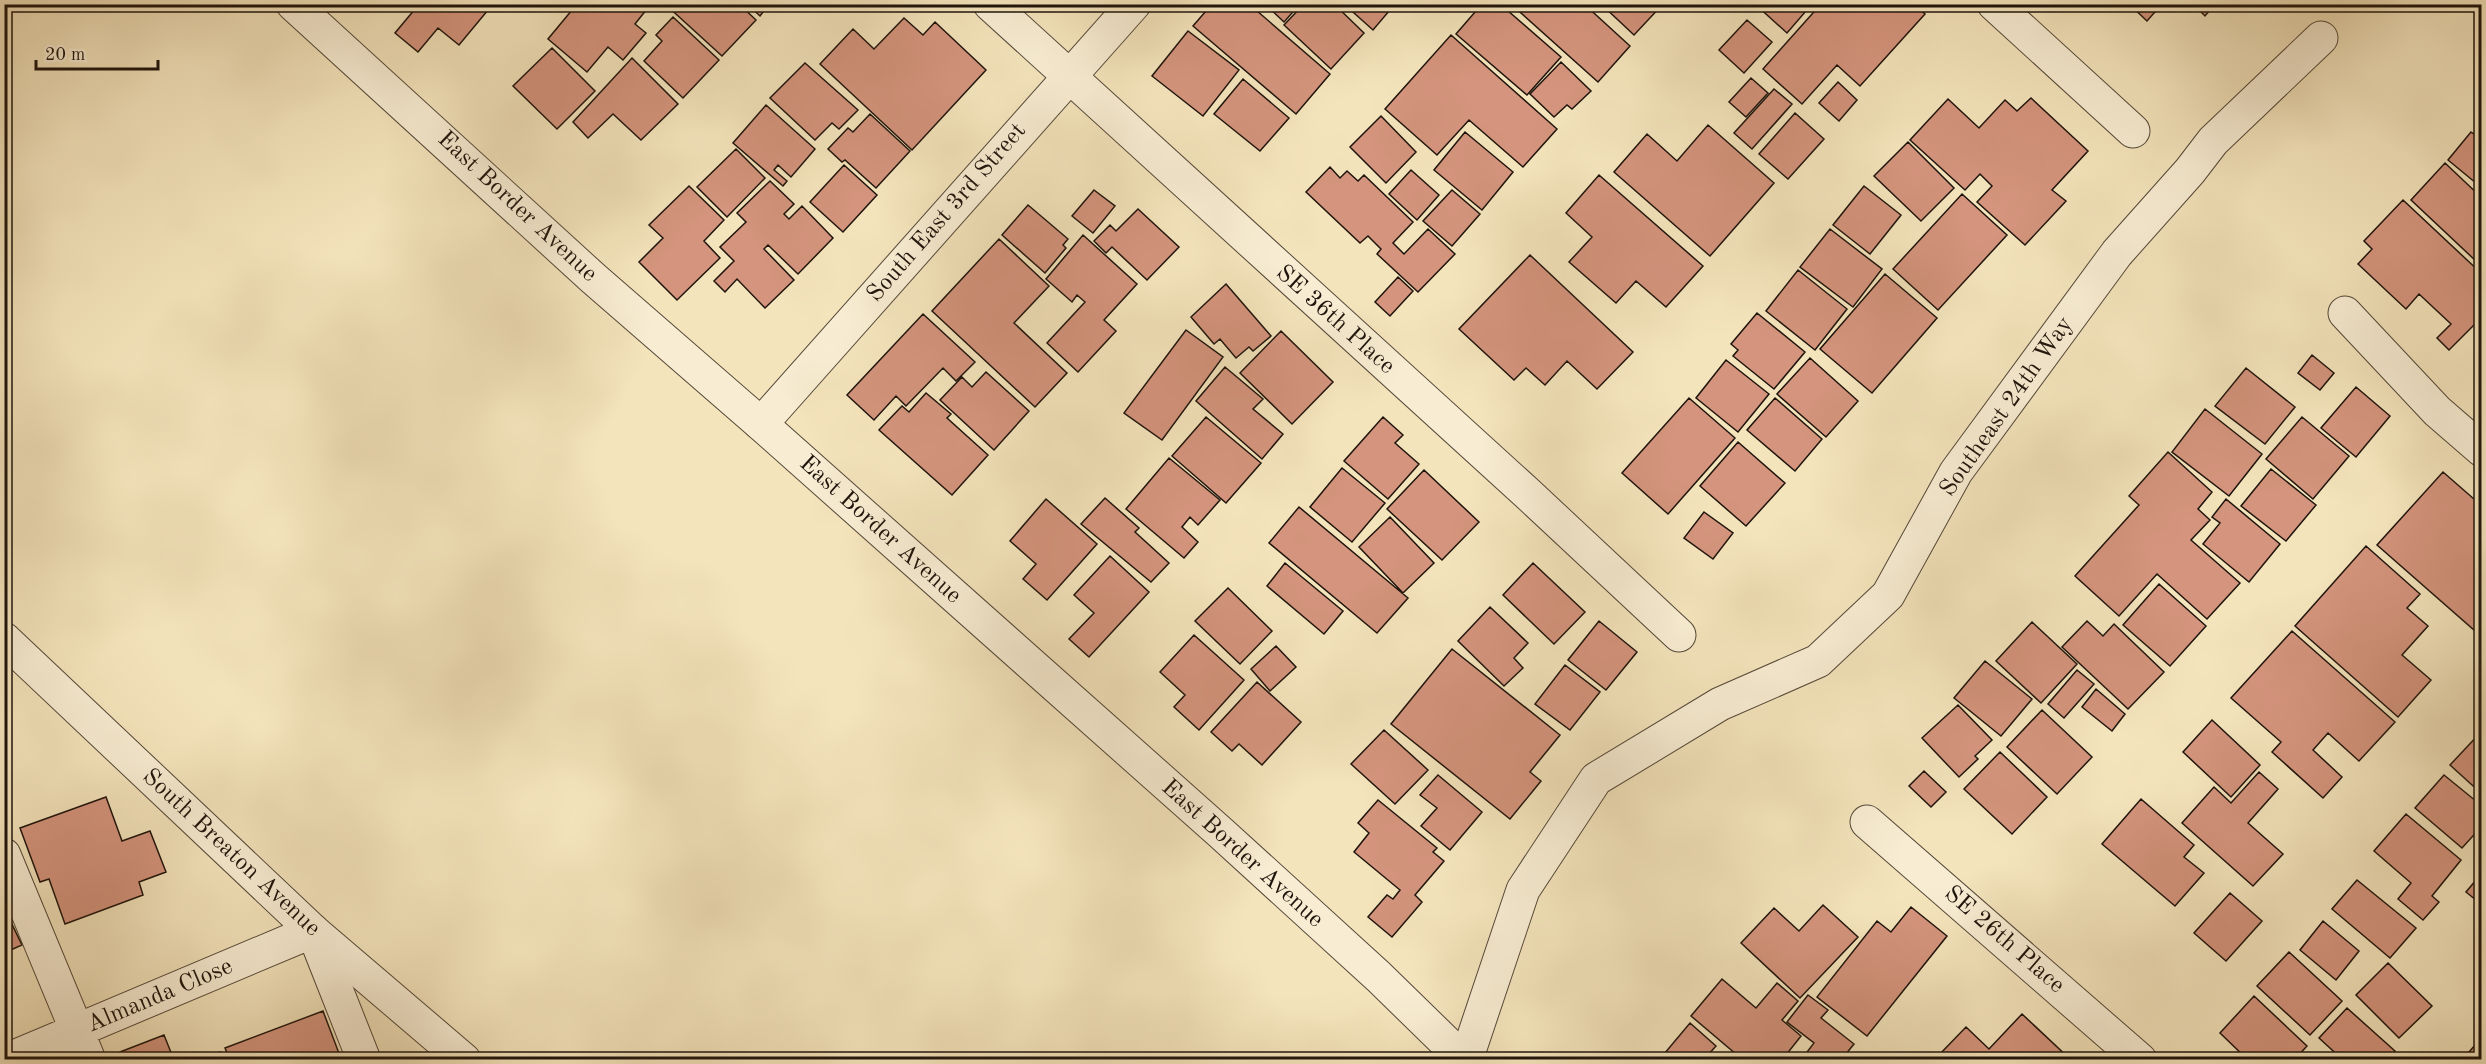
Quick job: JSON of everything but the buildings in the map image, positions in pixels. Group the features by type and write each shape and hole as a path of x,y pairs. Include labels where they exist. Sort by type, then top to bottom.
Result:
{"street":[{"name":"East Border Avenue","path":"293,4 592,278 761,423 1221,833 1465,1059"},
{"name":"SE 36th Place","path":"990,4 1527,493 1679,635"},
{"name":"South East 3rd Street","path":"761,423 1134,4"},
{"path":"1994,4 2133,131"},
{"name":"Southeast 24th Way","path":"1465,1059 1523,890 1596,779 1720,704 1818,660 1888,595 1956,472 2117,253 2190,171 2213,141 2321,38"},
{"path":"2345,313 2437,411 2481,450"},
{"name":"South Breaton Avenue","path":"4,639 313,931 464,1059"},
{"name":"SE 26th Place","path":"1868,822 2140,1059"},
{"path":"4,855 83,1045"},
{"path":"313,931 364,1059"},
{"name":"Almanda Close","path":"6,1059 83,1045 313,931"}]}
